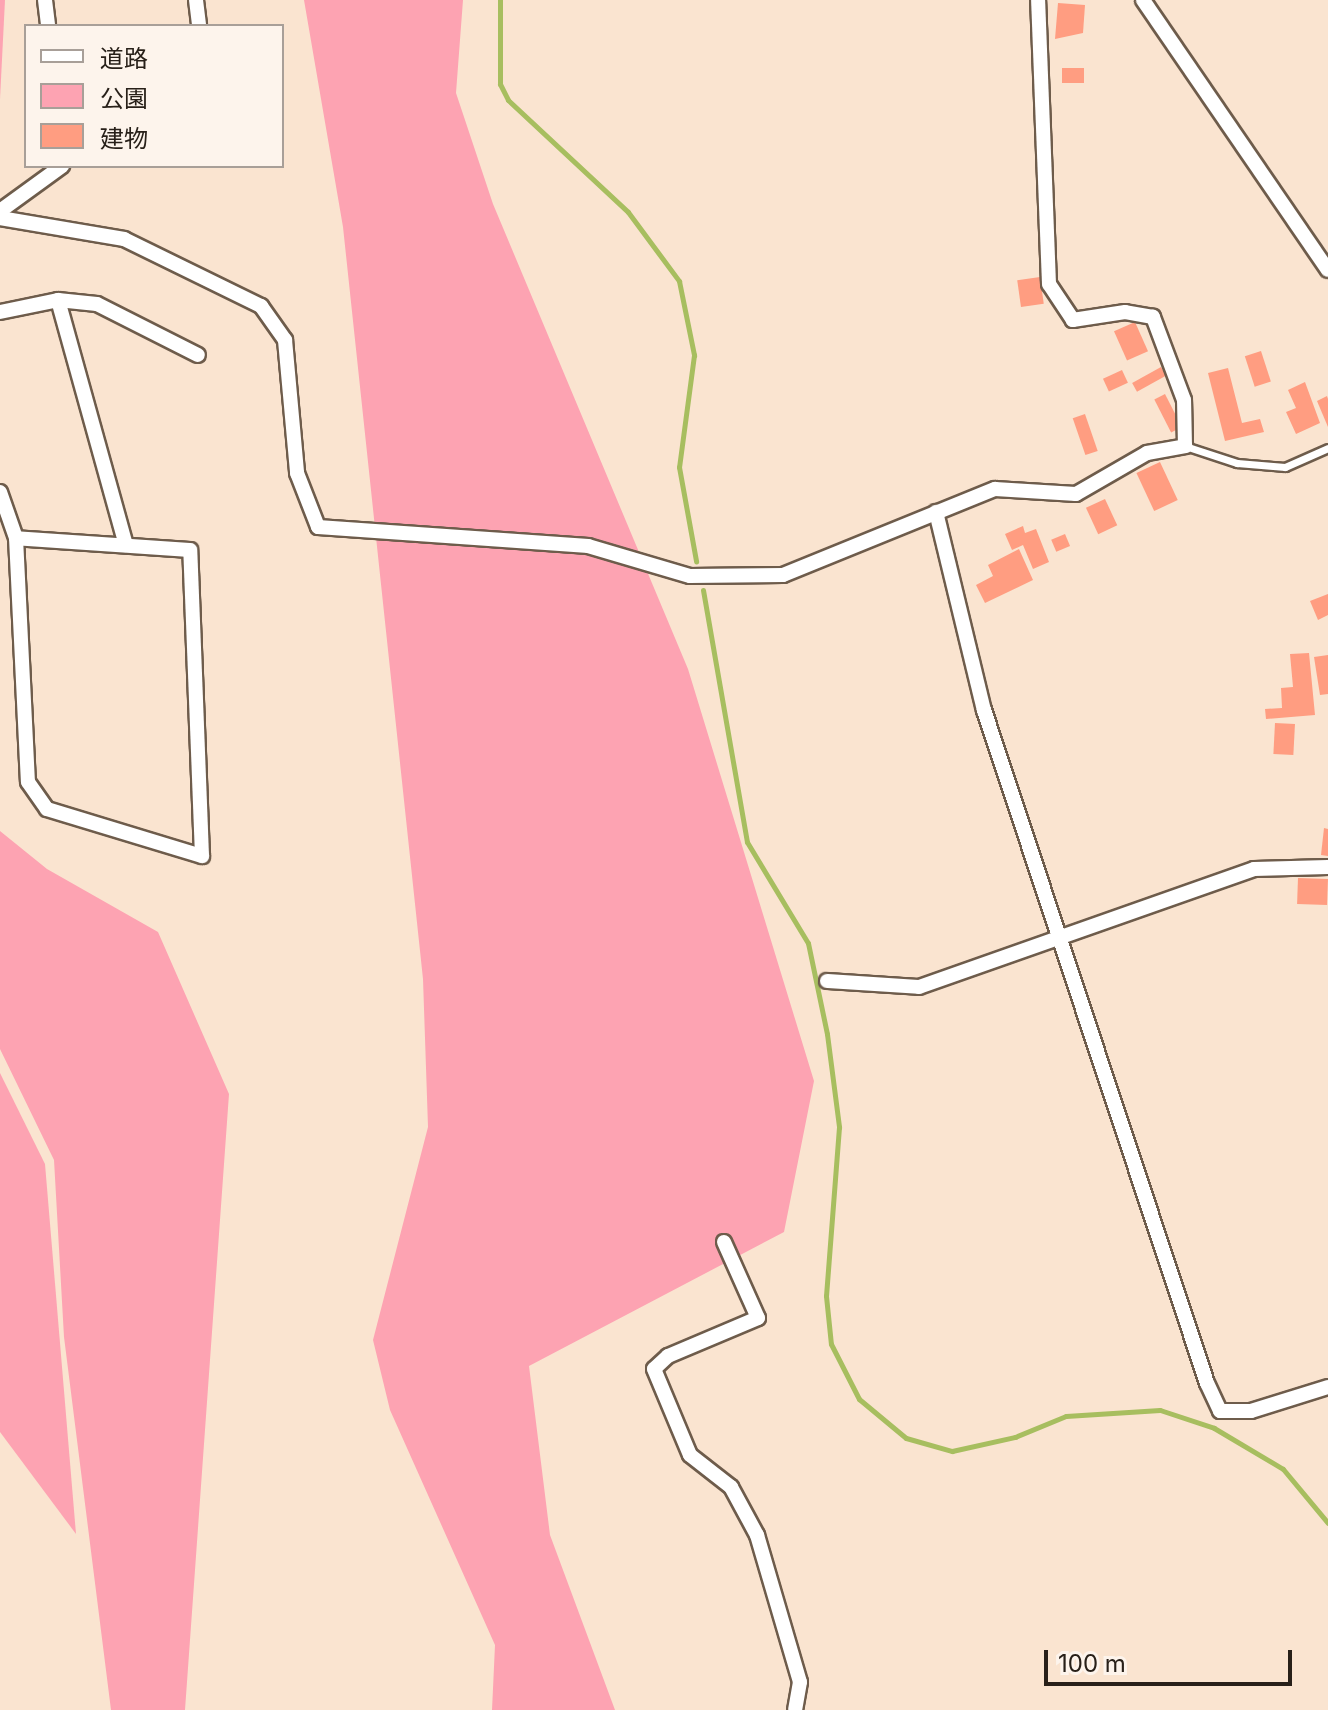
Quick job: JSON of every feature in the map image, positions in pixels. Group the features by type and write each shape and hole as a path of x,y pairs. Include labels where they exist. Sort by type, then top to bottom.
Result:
{"street":[{"path":"45,0 48,24"},
{"path":"196,0 199,24"},
{"path":"0,218 124,239 261,306 285,340 297,473 318,527 333,533 525,540 588,546 690,576 783,575 995,489 1076,494 1147,453 1185,446 1184,400 1153,317 1125,312 1073,320 1049,284 1038,0"},
{"path":"1143,0 1328,270"},
{"path":"0,211 59,168"},
{"path":"58,300 126,545"},
{"path":"0,312 58,300 123,313 198,355"},
{"path":"0,492 16,538 28,782 47,809 202,856 190,550 16,538"},
{"path":"936,512 984,710 1220,1411 1251,1411 1328,1387"},
{"path":"827,981 919,987 1254,869 1328,867"},
{"path":"724,1242 758,1318 657,1361 654,1369 690,1455 731,1487 757,1535 800,1682 795,1710"}],"lane":[{"path":"1185,446 1237,463 1285,467 1328,448"}],"green space":[{"path":"0,0 5,0 0,99"},
{"path":"304,0 463,0 456,93 493,204 688,669 814,1081 784,1232 529,1366 550,1535 615,1710 492,1710 495,1645 390,1410 373,1340 428,1127 423,979 343,227"},
{"path":"0,831 47,869 158,932 229,1094 185,1710 111,1710 64,1337 54,1160 0,1049"},
{"path":"0,1073 45,1164 76,1534 0,1432"}],"building":[{"path":"1058,3 1085,5 1083,33 1055,39"},
{"path":"1062,68 1084,68 1084,83 1062,83"},
{"path":"1040,277 1044,304 1021,307 1017,280"},
{"path":"1135,322 1148,351 1127,361 1114,331"},
{"path":"1261,351 1271,381 1255,387 1245,356"},
{"path":"1161,367 1166,376 1137,392 1132,383"},
{"path":"1228,368 1242,423 1260,419 1264,432 1225,441 1208,373"},
{"path":"1122,370 1128,383 1109,392 1103,379"},
{"path":"1305,382 1320,423 1296,434 1286,412 1296,408 1288,390"},
{"path":"1165,394 1182,427 1171,432 1154,399"},
{"path":"1327,396 1328,399 1328,427 1317,401"},
{"path":"1085,414 1098,451 1085,455 1073,418"},
{"path":"1160,462 1178,500 1154,511 1136,473"},
{"path":"1105,499 1117,525 1098,534 1086,508"},
{"path":"1023,526 1025,533 1036,529 1049,562 1033,569 1023,545 1012,550 1005,534"},
{"path":"1065,534 1070,546 1056,552 1051,540"},
{"path":"1019,549 1033,580 985,603 976,585 993,576 988,565"},
{"path":"1328,594 1328,615 1318,620 1310,601"},
{"path":"1309,653 1315,715 1266,719 1265,709 1282,708 1281,688 1293,687 1290,654"},
{"path":"1328,655 1328,694 1320,695 1314,657"},
{"path":"1275,723 1295,724 1293,755 1273,754"},
{"path":"1324,828 1328,829 1328,856 1321,855"},
{"path":"1298,878 1328,879 1327,905 1297,904"}],"waterway":[{"path":"500,0 500,84 508,100 628,212 679,281 694,355 679,467 696,561"},
{"path":"703,590 747,842 808,943 827,1034 839,1127 826,1296 831,1344 859,1399 906,1438 952,1451 1015,1437 1066,1416 1160,1410 1214,1428 1283,1469 1328,1523"}]}
